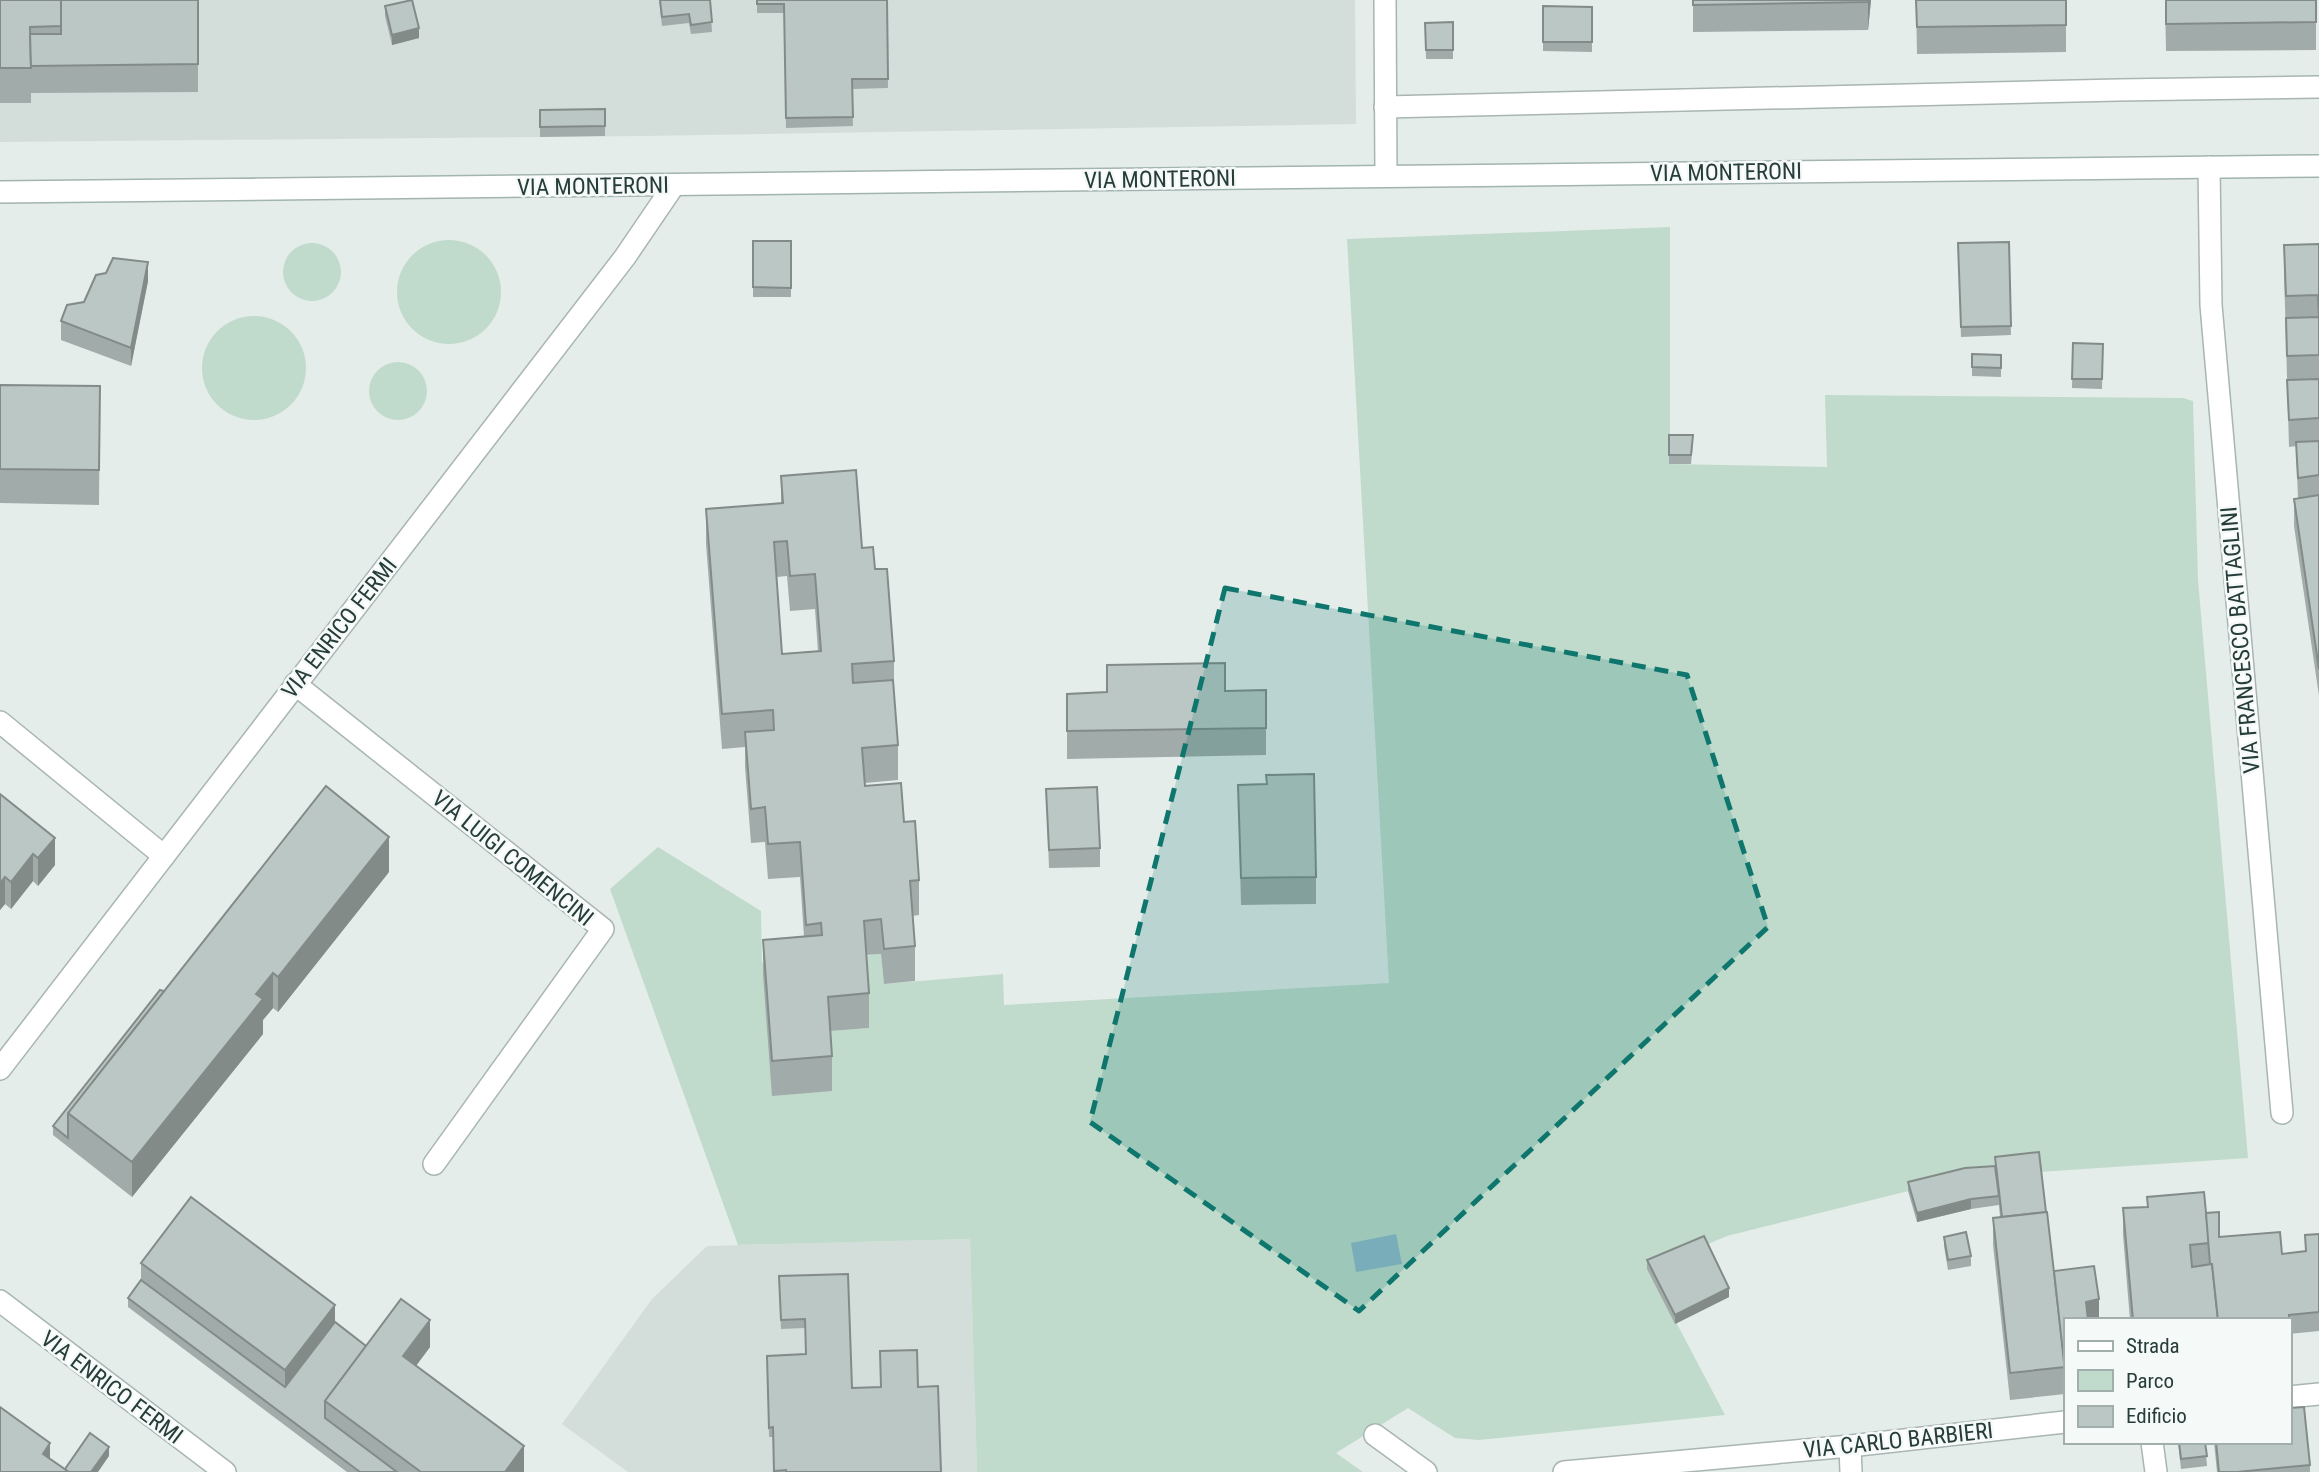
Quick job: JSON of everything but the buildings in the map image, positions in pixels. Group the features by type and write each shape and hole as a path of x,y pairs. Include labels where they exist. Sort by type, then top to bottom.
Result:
{"street":[{"path":"1385,0 1386,176"},
{"path":"1385,107 2319,88"},
{"name":"VIA MONTERONI","path":"0,192 2319,166"},
{"name":"VIA FRANCESCO BATTAGLINI","path":"2208,167 2211,305 2282,1112"},
{"name":"VIA ENRICO FERMI","path":"0,1069 625,257 674,185"},
{"name":"VIA LUIGI COMENCINI","path":"295,684 603,929 434,1164"},
{"path":"0,722 164,856"},
{"name":"VIA ENRICO FERMI","path":"0,1301 225,1472"},
{"path":"2291,1397 2319,1394"},
{"name":"VIA CARLO BARBIERI","path":"1564,1472 1850,1446 2064,1422"},
{"path":"1375,1435 1426,1472"},
{"path":"2152,1444 2156,1472"},
{"path":"1850,1446 1852,1472"}],"highlighted area":[{"path":"1225,588 1687,675 1768,927 1359,1311 1090,1122"}],"shaded area":[{"path":"0,0 1355,0 1356,124 644,136 0,142"},
{"path":"970,1239 977,1472 628,1472 562,1424 652,1299 707,1246"}],"green space":[{"path":"1670,227 1670,464 1827,467 1825,395 2183,398 2193,401 2198,580 2248,1158 1965,1177 1727,1236 1648,1269 1725,1415 1479,1440 1455,1438 1408,1408 1336,1453 1363,1472 977,1472 970,1239 738,1245 610,889 658,847 761,911 762,963 821,958 828,1031 869,1028 864,956 881,954 884,984 1003,974 1004,1005 1389,983 1347,239"},
{"path":"449,240 469,244 486,255 497,272 501,292 497,312 486,329 469,340 449,344 429,340 412,329 401,312 397,292 401,272 412,255 429,244"},
{"path":"312,243 323,245 336,256 341,272 339,283 328,296 312,301 301,299 288,288 283,272 285,261 296,248"},
{"path":"254,316 274,320 291,331 302,348 306,368 302,388 291,405 274,416 254,420 234,416 217,405 206,388 202,368 206,348 217,331 234,320"},
{"path":"392,362 404,362 419,370 427,385 427,397 419,412 404,420 392,420 377,412 369,397 369,385 377,370"}],"water":[{"path":"1396,1234 1402,1264 1356,1272 1351,1243"}]}
